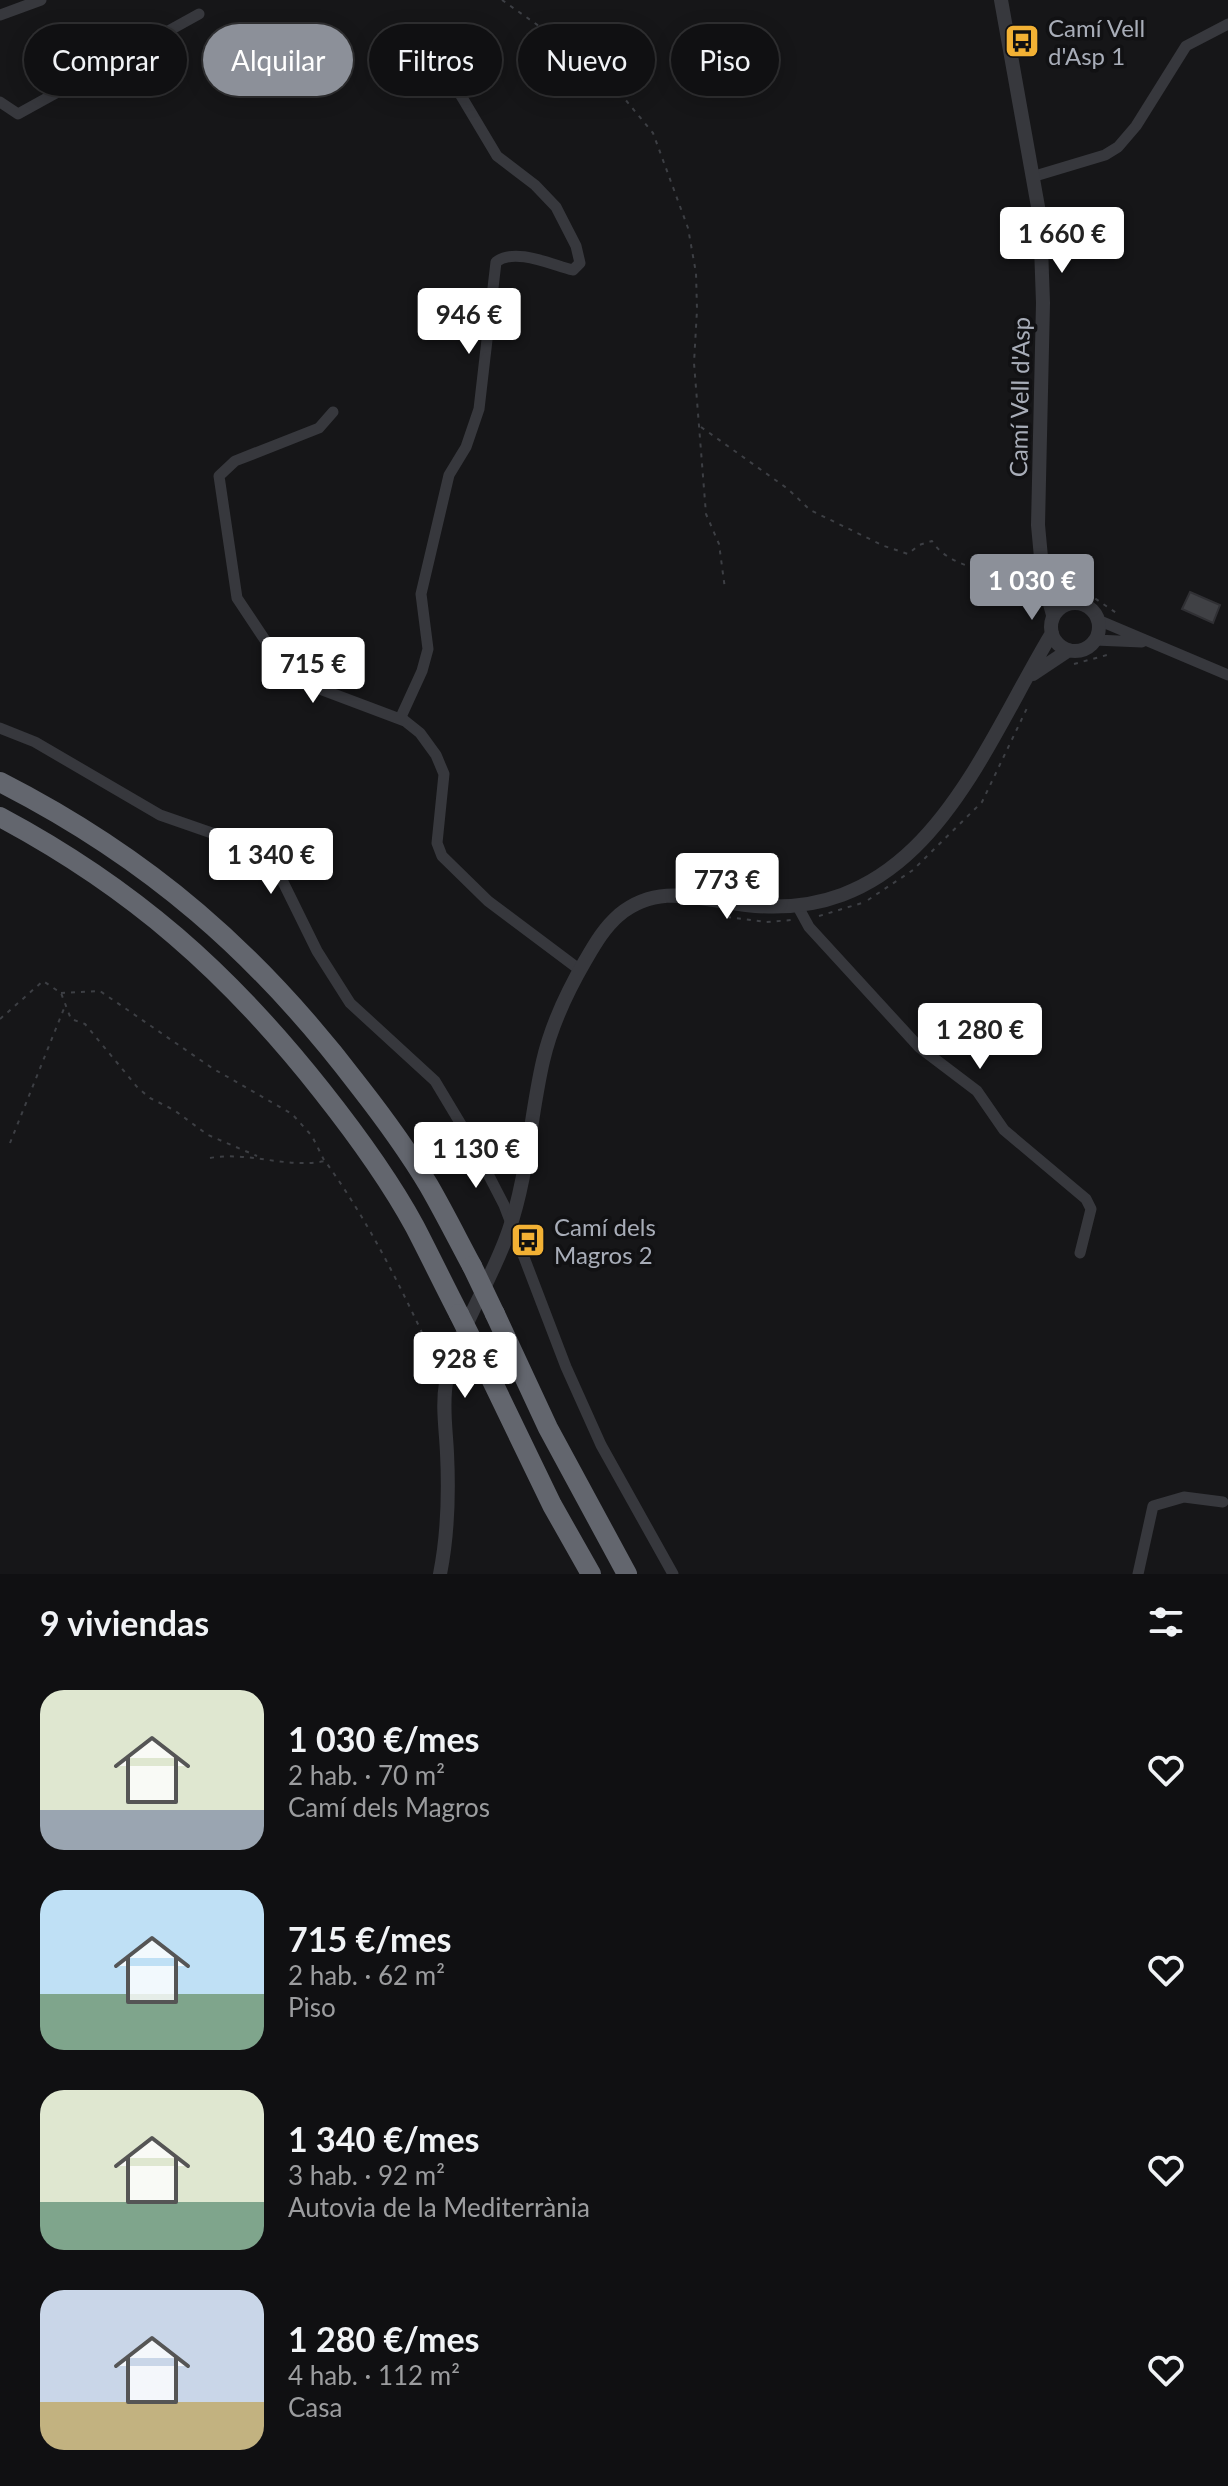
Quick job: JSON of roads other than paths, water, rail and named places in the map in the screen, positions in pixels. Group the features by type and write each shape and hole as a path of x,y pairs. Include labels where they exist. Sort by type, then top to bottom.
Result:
{"highway":[{"path":"0,782 88,831 177,893 231,940 289,1000 389,1126 428,1185 472,1266 548,1428 627,1574"},
{"path":"0,817 114,885 217,970 267,1024 350,1127 414,1226 552,1505 591,1574"}],"street":[{"path":"0,15 41,0"},
{"name":"Camí Vell d'Asp","path":"1001,0 1035,176 1043,257 1038,512 1043,579 1053,615"},
{"path":"0,102 18,114 199,14"},
{"path":"1035,176 1105,155 1118,147 1136,126 1186,46 1228,24"},
{"path":"400,719 422,671 428,649 421,594 449,475 466,447 479,409 496,262 502,257 513,256 573,270 580,263 576,246 556,207 535,185 497,156 461,96"},
{"path":"333,412 319,428 235,461 219,476 237,598 283,667 320,689 400,719 420,733 436,755 444,774 437,843 442,856 488,901 580,970"},
{"name":"Camí Vell d'Asp","path":"1043,563 1052,576 1077,595"},
{"path":"440,1574 448,1484 446,1385 453,1359 510,1228 524,1175 543,1059 555,1022 601,933 620,915 653,896 685,894 744,905 797,905 834,896 883,874 926,838 979,766 1052,633 1053,615 1077,595 1098,620 1123,636"},
{"path":"1095,640 1098,620"},
{"path":"1052,633 1068,657"},
{"path":"1026,679 1047,662 1068,657 1095,640 1123,636 1151,642 1228,675"},
{"path":"0,728 35,742 160,815 229,839 262,858 281,878 317,951 350,1003 435,1081 471,1141 504,1205 510,1228 528,1262 566,1367 601,1445 673,1574"},
{"path":"797,905 804,919 919,1047 977,1091 1004,1130 1086,1199 1091,1209 1080,1253"},
{"path":"1138,1574 1153,1506 1184,1497 1223,1502"}],"place":[{"name":"Camí Vell d'Asp 1","path":"1022,41"},
{"name":"Camí dels Magros 2","path":"528,1240"}]}
